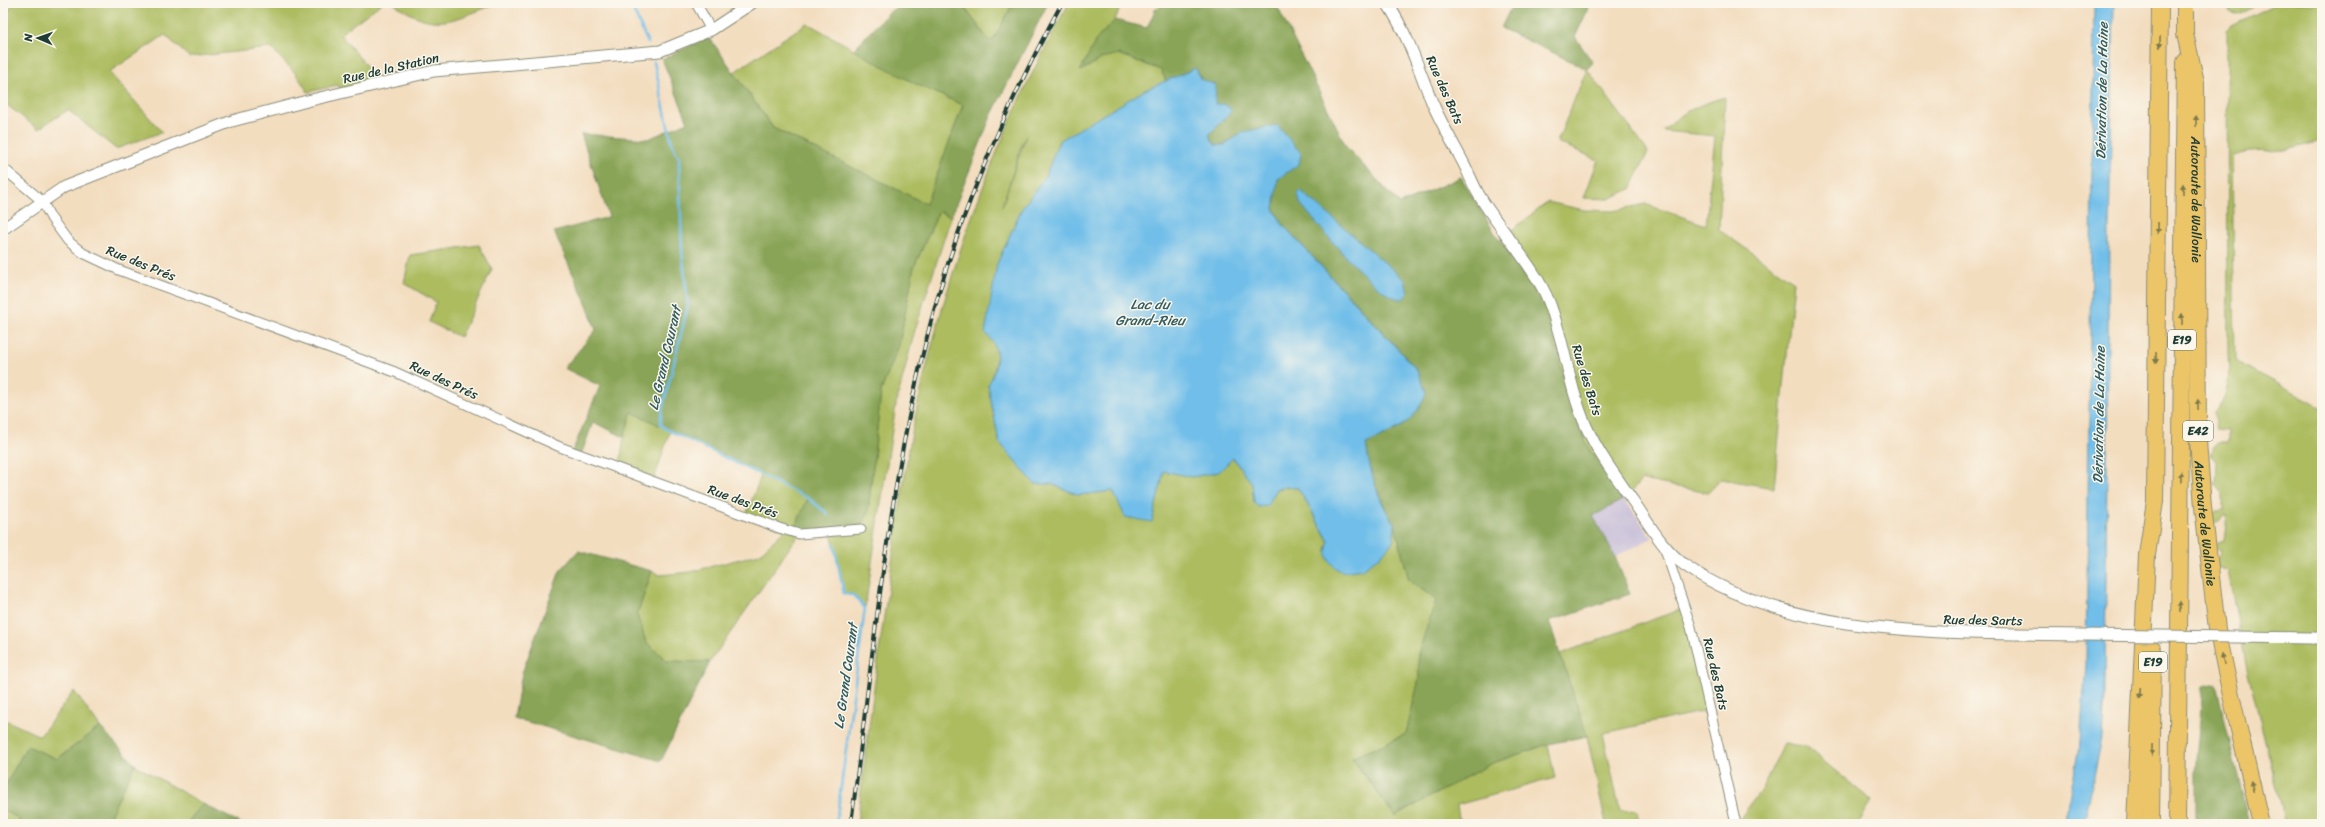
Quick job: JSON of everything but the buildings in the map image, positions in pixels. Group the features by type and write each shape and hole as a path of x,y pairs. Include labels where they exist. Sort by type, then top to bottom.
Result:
{"highway":[{"name":"E19","path":"2151,824 2160,3"},
{"name":"Autoroute de Wallonie","path":"2185,3 2185,34 2196,82 2198,441 2202,507 2218,629 2231,695 2261,824"},
{"name":"E19","path":"2177,824 2185,34"},
{"path":"2135,824 2147,555 2155,500"}],"street":[{"path":"696,3 711,30"},
{"name":"Rue de la Station","path":"3,229 42,200 64,187 138,156 232,121 307,101 434,71 648,54 660,51 711,30 752,3"},
{"name":"Rue des Bats","path":"1388,3 1410,44 1433,104 1478,194 1548,301 1575,396 1586,425 1601,455 1663,545 1691,627 1736,824"},
{"path":"3,168 42,200"},
{"name":"Rue des Prés","path":"42,200 51,218 68,241 83,253 113,267 395,372 560,447 659,485 799,534 861,529"},
{"name":"Rue des Sarts","path":"1663,545 1684,565 1711,581 1790,611 1847,624 1918,632 2317,638"}],"shaded area":[{"path":"1624,499 1652,538 1615,557 1593,516"}],"green space":[{"path":"13,3 382,3 340,34 373,74 375,80 340,89 338,85 308,92 296,74 271,48 189,57 165,35 109,72 162,132 116,149 68,110 38,129 3,102 3,21"},
{"path":"393,3 498,3 456,19 433,21 408,13"},
{"path":"902,3 961,3 988,39 993,41 1013,3 1048,3 991,116 951,217 939,211 914,267 899,345 881,391 868,513 861,529 793,532 808,498 632,412 624,437 593,422 581,455 572,452 600,386 564,368 596,330 586,303 554,232 609,217 581,134 648,139 688,122 662,59 709,37 773,128 926,204 963,105 916,84 853,50 887,14"},
{"path":"961,3 1013,3 993,41 988,39"},
{"path":"1069,3 1122,3 1115,20 1096,40 1081,71 1103,58 1118,54 1161,70 1166,81 1145,90 1059,141 1046,175 1021,210 997,264 994,340 997,353 994,374 988,386 999,442 1035,483 1051,484 1079,495 1113,491 1126,517 1152,521 1164,471 1192,477 1219,472 1233,458 1252,483 1254,502 1267,506 1277,489 1285,487 1298,488 1329,542 1325,551 1393,542 1395,525 1409,580 1436,600 1418,654 1419,679 1406,734 1352,758 1395,816 1490,764 1548,744 1555,778 1457,805 1460,824 857,824 877,665 903,486 918,403 945,299 961,248 999,148 1020,99","holes":["1026,136 1002,206 1022,144"]},
{"path":"1170,3 1276,4 1347,148 1400,204 1461,177 1499,240 1544,305 1573,411 1589,449 1624,499 1593,516 1615,557 1630,594 1549,621 1587,736 1548,744 1490,764 1395,816 1352,758 1406,734 1419,679 1418,654 1436,600 1409,580 1395,525 1388,515 1371,475 1366,444 1395,430 1410,419 1416,412 1426,392 1417,370 1283,225 1274,209 1278,179 1299,164 1243,132 1224,145 1215,145 1209,135 1215,104 1196,69 1166,81 1161,70 1118,54 1103,58 1080,71 1096,40 1115,20 1147,28 1156,8"},
{"path":"1513,3 1591,3 1575,37 1593,63 1587,69 1501,28"},
{"path":"2226,3 2255,3 2254,6 2245,12 2235,14 2229,11"},
{"path":"2277,3 2322,3 2322,141 2286,150 2250,152 2232,156 2235,361 2322,407 2322,824 2286,824 2246,665 2228,571 2217,567 2217,561 2222,550 2215,548 2216,544 2224,541 2227,516 2224,515 2219,522 2213,524 2212,512 2223,510 2223,493 2216,486 2217,461 2210,455 2218,442 2228,442 2228,430 2216,429 2214,413 2220,405 2227,389 2229,373 2227,30 2232,25"},
{"path":"807,23 916,84 963,105 926,204 773,128 734,72"},
{"path":"1587,69 1648,152 1631,189 1609,199 1584,198 1598,160 1557,142"},
{"path":"1725,97 1719,230 1794,282 1774,488 1721,479 1708,493 1642,480 1624,499 1589,449 1573,411 1544,305 1499,240 1548,202 1584,210 1613,211 1645,204 1706,225 1715,136 1663,131 1676,119 1691,110"},
{"path":"939,211 951,217 915,330 896,404 865,608 853,595 844,594 831,531 868,513 881,391 899,345 914,267"},
{"path":"479,245 492,269 460,337 429,322 436,302 404,283 410,255"},
{"path":"632,411 670,431 653,483 619,470 624,437"},
{"path":"761,476 808,498 799,534 710,662 667,661 646,642 637,615 652,571 660,575 690,572 759,554 785,530 746,515"},
{"path":"578,551 652,571 637,615 646,642 667,661 710,662 661,761 514,718 522,673 560,571"},
{"path":"1684,608 1710,710 1603,733 1620,811 1637,810 1639,824 1606,824 1587,736 1560,654"},
{"path":"2216,684 2249,824 2196,824 2196,759 2203,687"},
{"path":"74,691 100,727 57,759 27,746 3,790 3,719 40,736"},
{"path":"100,727 135,764 106,824 15,824 20,820 3,809 3,790 27,746 57,759"},
{"path":"1784,744 1805,746 1872,801 1858,824 1736,824 1761,790"},
{"path":"135,764 203,804 186,824 106,824"},
{"path":"203,804 242,824 186,824"},
{"path":"3,809 20,820 15,824 3,824"}],"water":[{"name":"Dérivation de La Haine","path":"2094,3 2114,3 2109,230 2105,694 2102,738 2084,824 2063,824 2079,753 2086,665"},
{"name":"Lac du Grand-Rieu","path":"1196,68 1200,79 1216,85 1215,104 1224,104 1232,110 1209,135 1215,145 1224,145 1243,132 1277,125 1301,153 1299,164 1278,179 1274,209 1283,225 1417,370 1426,392 1416,412 1410,419 1395,430 1366,444 1370,466 1379,496 1395,525 1393,542 1379,557 1362,569 1342,572 1328,560 1327,547 1329,541 1298,488 1285,487 1277,489 1267,506 1258,507 1254,502 1252,483 1233,458 1219,472 1192,477 1164,471 1152,522 1125,517 1113,491 1079,495 1051,484 1035,484 999,442 988,385 994,372 997,358 994,345 985,333 997,264 1021,210 1046,175 1059,141 1145,90"},
{"path":"1300,190 1405,280 1408,293 1403,299 1392,296 1379,288 1348,259 1300,203 1298,195"}],"waterway":[{"name":"Le Grand Courant","path":"630,3 648,43"},
{"name":"Le Grand Courant","path":"654,62 672,144 679,158 682,252 688,305 661,415 661,425 666,429 808,498 828,514"},
{"name":"Le Grand Courant","path":"834,544 844,594 853,595 865,608 836,824"}],"railway":[{"path":"851,824 873,644 890,523 911,404 925,345 950,256 982,170 1020,85 1062,3"}]}
